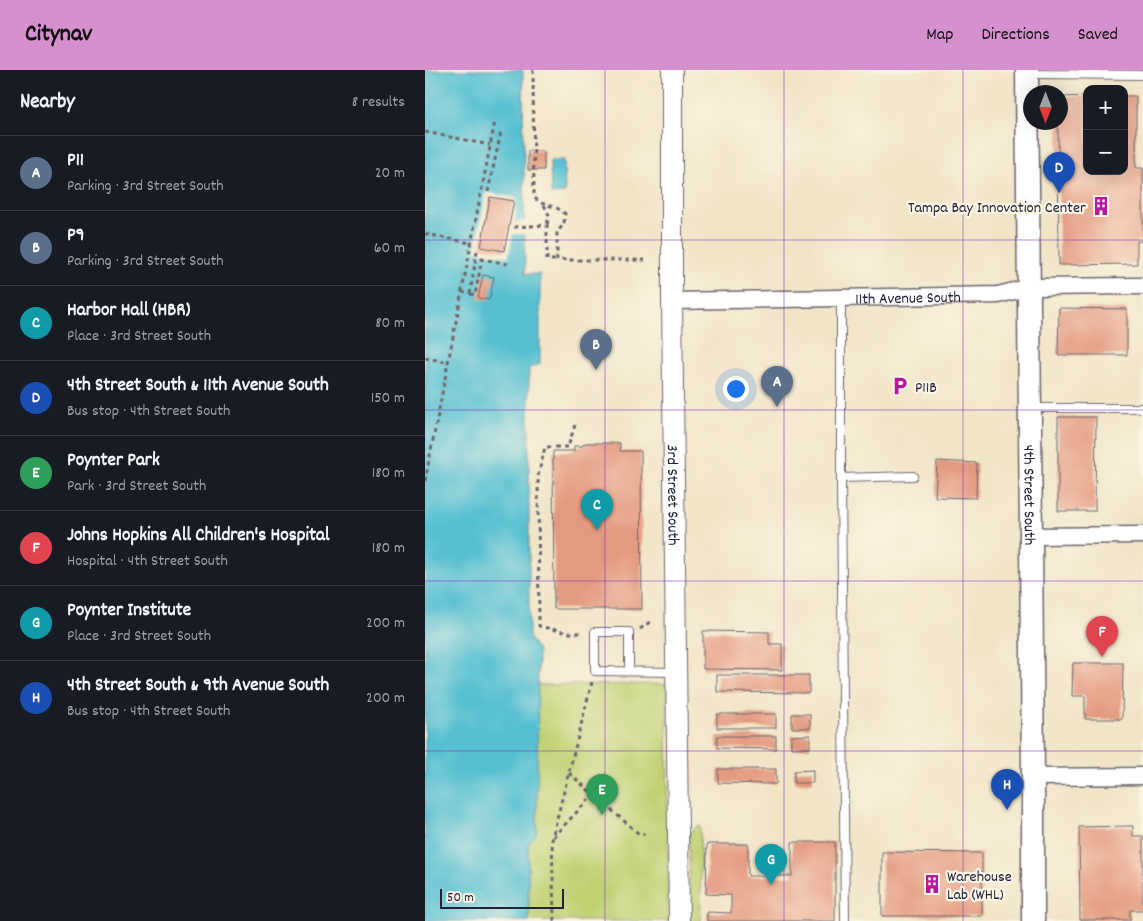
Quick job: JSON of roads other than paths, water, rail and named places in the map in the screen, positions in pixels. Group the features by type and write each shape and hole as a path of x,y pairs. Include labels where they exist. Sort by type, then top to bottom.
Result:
{"main road":[{"name":"4th Street South","path":"1027,72 1033,921"}],"street":[{"name":"3rd Street South","path":"672,70 672,301 679,921"},
{"name":"11th Avenue South","path":"672,301 998,296 1029,287 1143,286"},
{"path":"1030,536 1143,535"},
{"path":"1033,777 1143,776"}],"lane":[{"path":"1027,72 1143,74"},
{"path":"841,298 845,921"},
{"path":"1030,408 1143,408"},
{"path":"841,478 913,476"},
{"path":"629,671 629,632 595,632 595,671 676,672"}],"water":[{"path":"425,70 523,70 525,274 540,274 540,364 529,368 529,638 538,650 537,833 528,844 529,921 425,921"},
{"path":"550,160 564,160 565,193 551,194"}],"place":[{"name":"4th Street South & 11th Avenue South","path":"1059,193"},
{"name":"Tampa Bay Innovation Center","path":"1101,206"},
{"name":"P9","path":"596,370"},
{"name":"P11B","path":"900,386"},
{"name":"P11","path":"777,407"},
{"name":"Harbor Hall (HBR)","path":"597,530"},
{"name":"Johns Hopkins All Children's Hospital","path":"1102,657"},
{"name":"4th Street South & 9th Avenue South","path":"1007,810"},
{"name":"Poynter Park","path":"602,815"},
{"name":"Warehouse Lab (WHL)","path":"932,884"},
{"name":"Poynter Institute","path":"771,885"}]}
